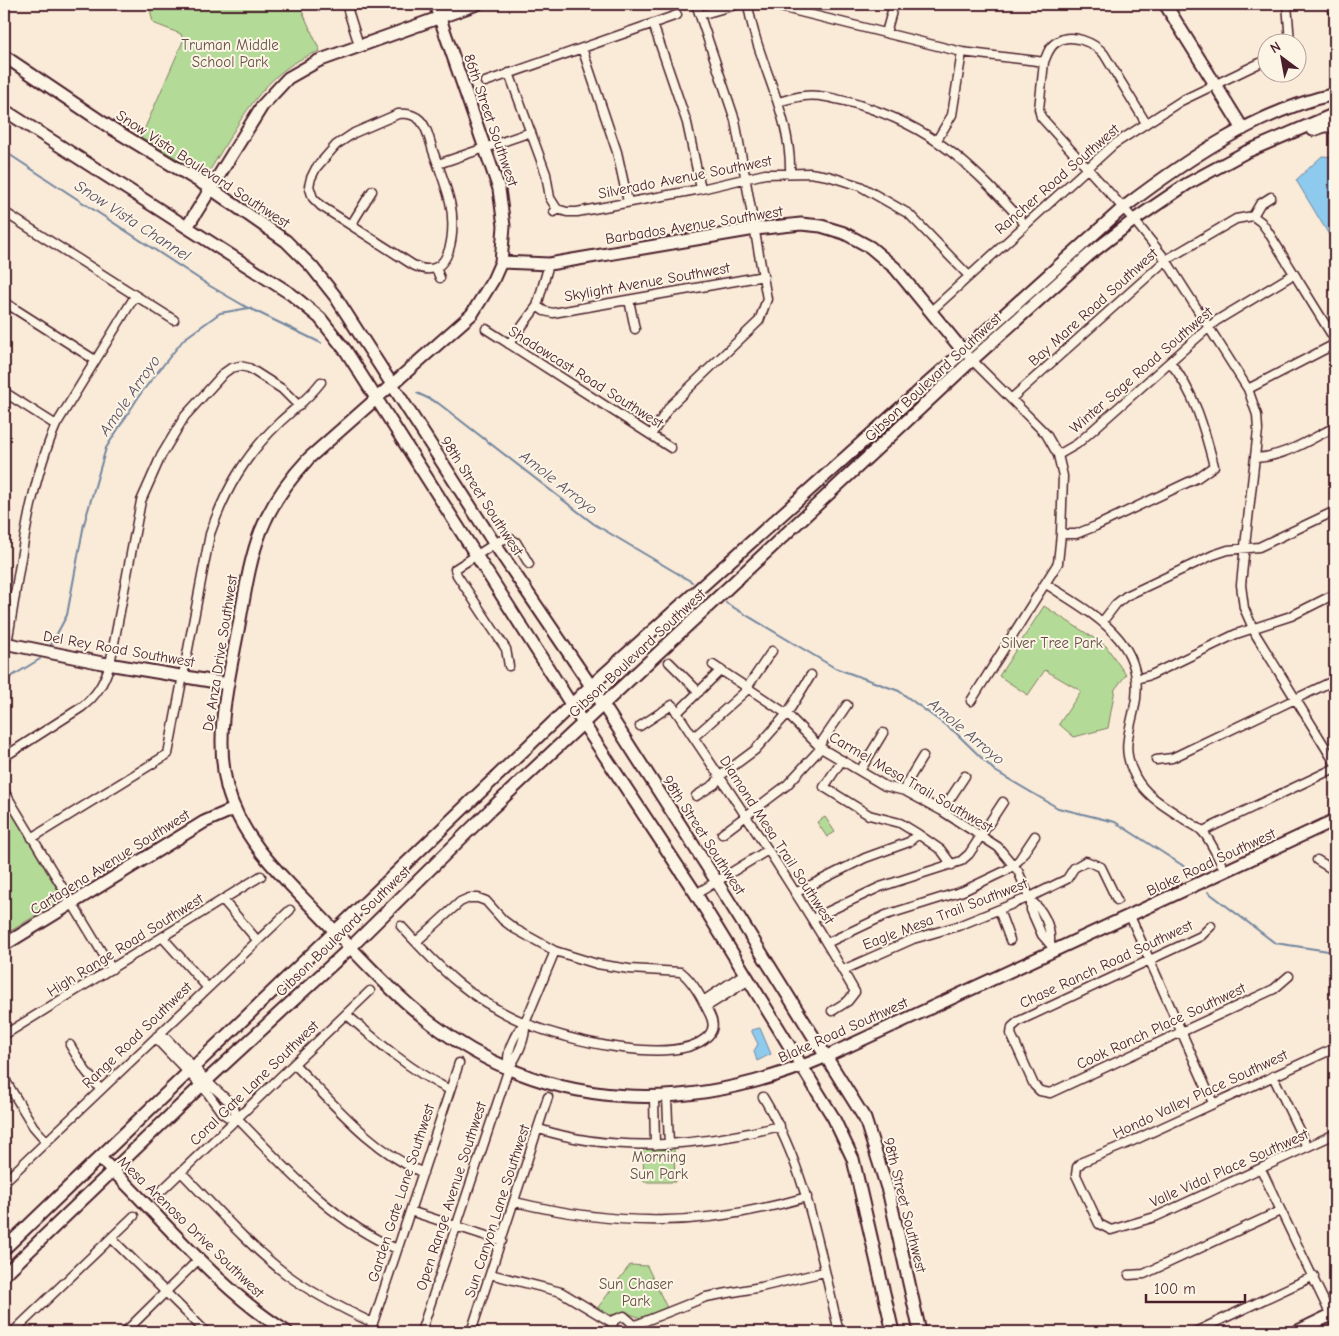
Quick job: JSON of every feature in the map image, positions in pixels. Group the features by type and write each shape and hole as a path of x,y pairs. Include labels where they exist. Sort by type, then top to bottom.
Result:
{"street":[{"path":"346,4 359,45"},
{"name":"86th Street Southwest","path":"393,385 472,314 493,280 501,262 503,209 486,148 435,4"},
{"path":"187,227 262,106 274,91 302,69 359,45 476,4"},
{"path":"651,434 670,406 759,322 767,299 747,178 735,120 696,4"},
{"path":"700,15 739,4"},
{"path":"748,4 750,19 778,102 789,152 790,173"},
{"path":"768,4 807,8 886,33 962,52 1044,62"},
{"path":"886,33 894,4"},
{"path":"1166,4 1243,129"},
{"path":"1287,4 1289,32"},
{"path":"1334,4 1335,11"},
{"path":"485,82 677,15"},
{"path":"653,24 687,123 701,189"},
{"path":"1146,123 1097,46 1068,39 1057,41 1049,48 1044,62 1039,109 1041,117 1134,220 1166,260 1248,389 1257,415 1256,458 1241,585 1244,608 1252,628 1335,763"},
{"path":"582,48 616,152 628,202"},
{"path":"937,140 952,115 962,52"},
{"name":"Snow Vista Boulevard Southwest","path":"4,56 108,126 210,188 286,241 312,266 345,310 393,385"},
{"name":"Rancher Road Southwest","path":"930,312 1113,145 1146,123 1215,84 1256,65"},
{"path":"438,164 530,132 509,73"},
{"path":"1320,97 1328,92 1335,83"},
{"name":"Gibson Boulevard Southwest","path":"4,1275 204,1083 591,686 962,350 1123,208 1162,178 1243,129 1285,109 1335,94"},
{"path":"778,102 804,96 827,97 882,112 937,140 976,171 1025,224"},
{"path":"412,115 417,106"},
{"path":"4,110 277,284 313,311 346,351 572,707 696,894 834,1117 853,1159 893,1332"},
{"path":"398,114 412,115 424,125 450,201 452,222 448,254 436,268 424,269 416,266 316,202 310,190 309,182 316,168 330,150 341,140 398,114"},
{"name":"Gibson Boulevard Southwest","path":"4,1249 191,1070 343,939 603,705 972,360 1090,254 1134,220 1187,184 1262,145 1335,114"},
{"path":"1262,145 1287,140 1324,126 1335,126"},
{"name":"Silverado Avenue Southwest","path":"530,132 546,174 550,198 556,210 577,212 701,189 765,174 790,173 828,176 860,186 877,194 921,225 969,276"},
{"path":"300,194 310,190"},
{"path":"351,225 372,191"},
{"name":"Bay Mare Road Southwest","path":"1012,398 1166,260 1236,219 1252,216 1260,204 1271,197"},
{"path":"4,212 174,320"},
{"path":"1248,389 1335,342 1267,230 1261,222 1252,216"},
{"name":"Barbados Avenue Southwest","path":"501,262 549,264 755,229 801,224 821,226 844,233 870,247 895,268 962,350"},
{"path":"509,344 537,306 549,264"},
{"path":"436,268 440,278"},
{"name":"Winter Sage Road Southwest","path":"1058,455 1077,444 1209,327 1294,274"},
{"name":"Skylight Avenue Southwest","path":"537,306 544,312 553,312 764,276"},
{"path":"5,643 36,484 56,425 135,296"},
{"path":"629,300 635,329"},
{"path":"4,302 95,360"},
{"name":"Shadowcast Road Southwest","path":"486,330 671,448"},
{"path":"962,350 1046,434 1058,455 1063,476 1058,563 971,701"},
{"path":"1061,534 1076,534 1096,526 1197,478 1214,466 1197,405 1189,388 1170,362"},
{"path":"4,757 91,700 102,686 110,664 137,521 150,478 170,438 184,416 212,384 231,368 248,368 282,389 299,406"},
{"path":"32,838 168,754 210,534 218,511 229,487 243,464 275,427 309,399 321,382"},
{"name":"De Anza Drive Southwest","path":"343,939 259,851 234,808 222,754 222,726 250,565 257,537 268,513 280,493 309,458 393,385"},
{"name":"98th Street Southwest","path":"393,385 494,544 591,686 717,882 865,1119 889,1194 920,1332"},
{"path":"4,392 56,425"},
{"path":"1256,458 1273,457 1286,452 1335,427"},
{"path":"1103,621 1116,604 1126,596 1213,555 1244,548 1259,547 1280,539 1335,511"},
{"path":"509,666 506,649 457,575 456,567 505,538 513,540 529,564"},
{"path":"1046,584 1103,621 1115,632 1126,648 1133,663 1136,679 1137,696 1126,739 1128,757 1135,775 1142,787 1151,796 1202,831 1225,871"},
{"path":"1136,679 1151,675 1236,634 1291,616 1335,594"},
{"path":"4,596 15,597"},
{"name":"Del Rey Road Southwest","path":"5,643 110,664 228,684"},
{"path":"694,737 747,689 772,651"},
{"path":"669,662 699,692"},
{"name":"Carmel Mesa Trail Southwest","path":"713,665 786,714 820,747 885,786 906,792 942,811 998,847 1014,865 1031,899 1031,910 1040,919 1042,935 1052,946"},
{"path":"677,713 721,670"},
{"path":"696,796 715,784 720,776 755,750 786,714 810,675"},
{"path":"1156,760 1172,758 1335,680"},
{"name":"Diamond Mesa Trail Southwest","path":"640,726 672,705 694,737 746,815 856,992 848,1001 832,1011"},
{"path":"722,834 788,785 820,747 847,705"},
{"path":"860,771 883,733"},
{"path":"906,792 906,784 923,756"},
{"path":"842,760 824,787 869,815 900,823 941,850 952,865"},
{"path":"1202,831 1335,768"},
{"path":"942,811 965,776"},
{"path":"4,791 112,969"},
{"path":"812,919 880,886 952,865 969,854 1003,802"},
{"name":"Cartagena Avenue Southwest","path":"4,945 204,822 234,808"},
{"name":"Blake Road Southwest","path":"343,939 408,1004 431,1023 471,1050 509,1068 571,1088 605,1094 654,1097 698,1094 728,1088 803,1066 827,1056 1052,946 1130,916 1335,820"},
{"path":"795,893 865,858 909,842 918,834"},
{"path":"827,943 886,915 964,891 1014,865 1035,836"},
{"path":"696,894 768,850"},
{"path":"1318,860 1335,871"},
{"name":"Eagle Mesa Trail Southwest","path":"843,970 914,939 1031,899 1067,879 1074,868 1086,861 1101,867 1117,900"},
{"name":"High Range Road Southwest","path":"4,1035 261,876"},
{"path":"401,926 442,971 475,998 525,1023 568,1038 613,1048 672,1050 692,1046 712,1032 713,1021 704,1004 681,972 629,969 597,964 555,951 515,929 503,920 486,901 474,898 460,902 416,942"},
{"path":"223,900 258,940"},
{"name":"Range Road Southwest","path":"4,1182 290,910"},
{"path":"999,910 1010,940"},
{"path":"1130,916 1180,1033 1213,1103"},
{"name":"Chase Ranch Road Southwest","path":"1040,1091 1034,1084 1011,1034 1012,1027 1019,1021 1200,936 1211,926"},
{"path":"163,938 207,987"},
{"name":"Open Range Avenue Southwest","path":"420,1332 515,1047 526,1031 525,1023 555,951"},
{"path":"704,1004 747,976"},
{"name":"Cook Ranch Place Southwest","path":"1040,1091 1050,1092 1180,1033 1274,989 1288,976"},
{"name":"Coral Gate Lane Southwest","path":"157,1195 370,991"},
{"path":"346,1014 392,1054 424,1077 450,1090"},
{"path":"157,1036 165,1037 191,1070 204,1083 227,1100 236,1110 237,1118 298,1181 332,1212 353,1226 397,1249"},
{"path":"70,1045 85,1070 100,1089"},
{"name":"Hondo Valley Place Southwest","path":"1104,1228 1099,1224 1076,1176 1077,1167 1082,1162 1126,1144 1335,1048"},
{"name":"Garden Gate Lane Southwest","path":"370,1332 459,1063"},
{"path":"294,1064 374,1144 398,1162 423,1174"},
{"path":"1273,1076 1307,1147"},
{"path":"4,1078 33,1126 46,1141"},
{"path":"204,1083 219,1108 228,1117 237,1118"},
{"name":"Sun Canyon Lane Southwest","path":"471,1332 548,1097"},
{"path":"654,1097 655,1145"},
{"path":"667,1097 669,1145"},
{"path":"763,1097 780,1126 798,1169 807,1197 839,1332"},
{"path":"219,1108 227,1100"},
{"path":"654,1123 668,1122"},
{"path":"539,1129 584,1139 669,1145 735,1137 780,1126"},
{"name":"Valle Vidal Place Southwest","path":"1104,1228 1110,1230 1155,1217 1335,1134"},
{"name":"Mesa Arenoso Drive Southwest","path":"100,1158 199,1260 248,1305 288,1332"},
{"path":"1262,1169 1280,1211 1314,1276 1333,1320 1296,1332"},
{"path":"181,1172 260,1252 287,1275 336,1306 373,1323"},
{"path":"514,1202 576,1215 652,1221 731,1215 807,1197"},
{"path":"410,1211 502,1241"},
{"path":"1129,1274 1144,1274 1280,1211"},
{"path":"13,1332 134,1216"},
{"path":"111,1238 206,1332"},
{"path":"125,1332 199,1260"},
{"path":"612,1323 617,1318 624,1316 631,1320 632,1329 706,1297 761,1288 824,1272"},
{"path":"490,1274 561,1292 612,1323 614,1332"},
{"path":"1195,1332 1314,1276"}],"green space":[{"name":"Truman Middle School Park","path":"149,4 299,4 320,51 300,59 267,85 242,118 208,173 204,175 141,137 183,41 181,34 153,23"},
{"name":"Silver Tree Park","path":"1044,606 1106,646 1126,675 1115,689 1108,728 1074,737 1059,724 1081,691 1045,670 1028,695 999,676"},
{"path":"4,799 63,899 4,935"},
{"path":"825,817 835,832 827,837 817,822"},
{"name":"Morning Sun Park","path":"674,1148 675,1182 644,1182 643,1149"},
{"name":"Sun Chaser Park","path":"630,1265 647,1266 667,1308 644,1319 624,1312 606,1316 596,1310"}],"water":[{"path":"1322,156 1335,157 1335,245 1296,180"},
{"path":"760,1028 771,1054 757,1061 754,1051 758,1044 751,1030"}],"waterway":[{"name":"Snow Vista Channel","path":"4,151 210,286 248,308"},
{"name":"Amole Arroyo","path":"51,645 67,615 84,524 106,448 141,393 184,339 220,313 249,308 321,343"},
{"name":"Amole Arroyo","path":"417,393 438,403 594,524 692,582"},
{"name":"Amole Arroyo","path":"726,603 835,668 899,691 956,733 995,771 1058,808 1115,822 1182,865 1192,874"},
{"name":"Amole Arroyo","path":"4,681 40,659"},
{"name":"Amole Arroyo","path":"1208,892 1275,943 1335,952"}]}
